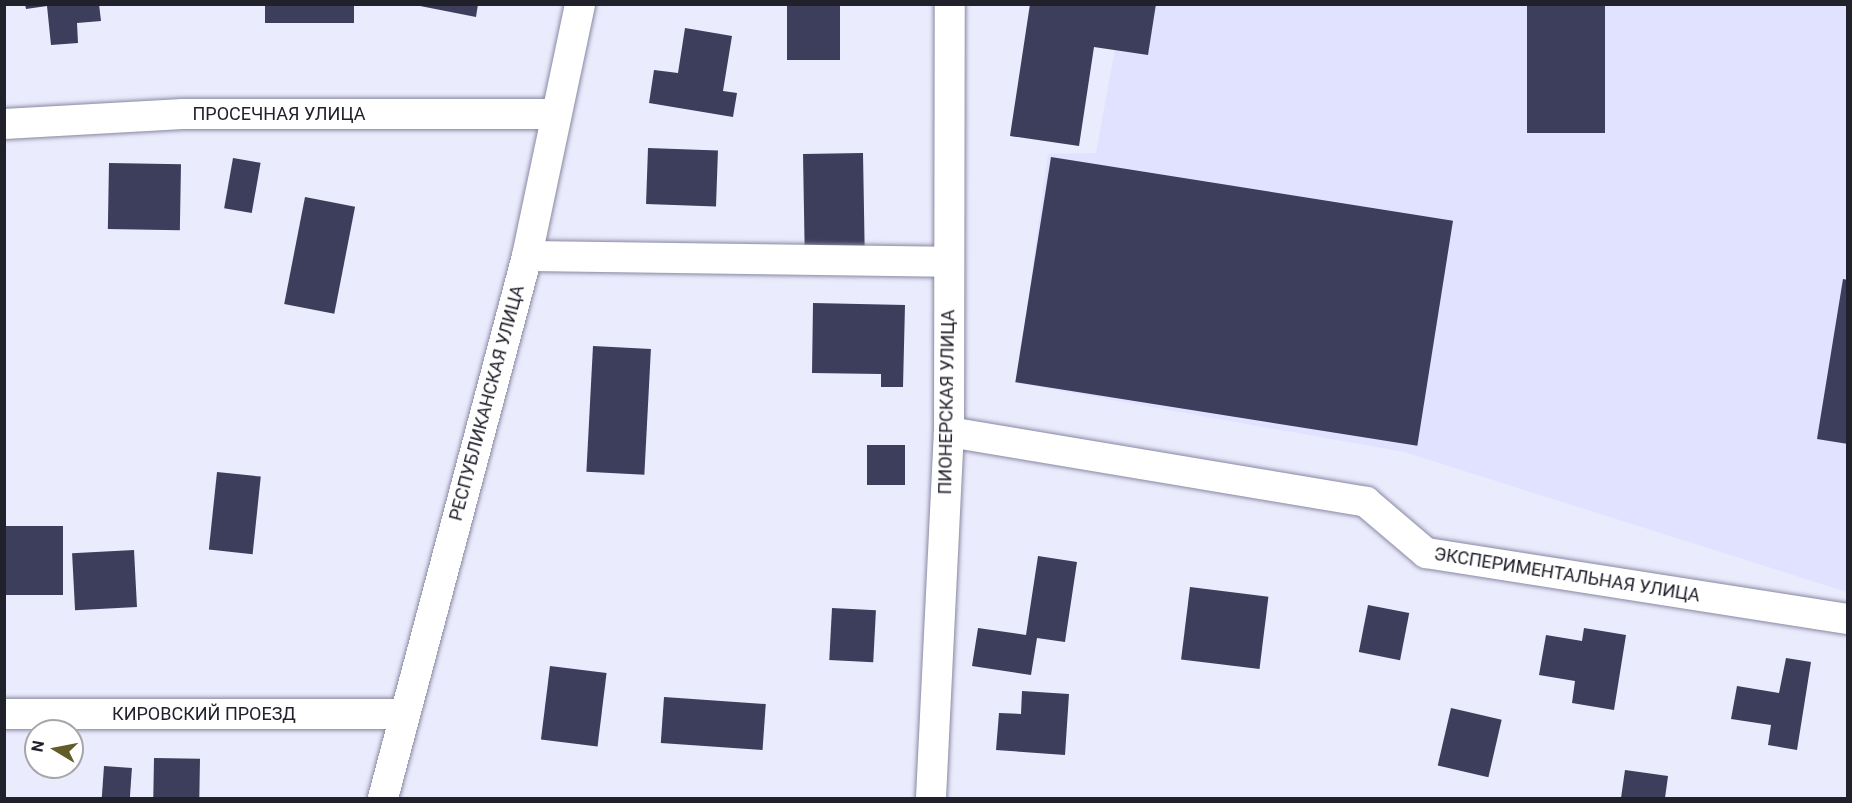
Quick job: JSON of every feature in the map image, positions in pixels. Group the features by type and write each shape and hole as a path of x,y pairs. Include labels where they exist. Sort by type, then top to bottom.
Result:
{"street":[{"name":"РЕСПУБЛИКАНСКАЯ УЛИЦА","path":"384,798 403,714 527,256 554,114 580,4"},
{"name":"ПИОНЕРСКАЯ УЛИЦА","path":"931,798 949,432 950,4"},
{"name":"ПРОСЕЧНАЯ УЛИЦА","path":"4,124 183,114 554,114"},
{"path":"527,256 948,262"},
{"name":"ЭКСПЕРИМЕНТАЛЬНАЯ УЛИЦА","path":"949,432 1366,502 1426,553 1848,619"},
{"name":"КИРОВСКИЙ ПРОЕЗД","path":"4,714 403,714"}],"shaded area":[{"path":"1123,5 1847,5 1847,592 1404,452 1017,383 1048,154 1096,153"}],"building":[{"path":"25,4 99,4 101,21 77,23 78,43 51,45 47,6 26,9"},
{"path":"265,4 354,4 354,23 265,23"},
{"path":"410,4 478,4 476,17"},
{"path":"787,4 840,4 840,60 787,60"},
{"path":"1030,4 1156,4 1148,55 1094,47 1079,146 1010,136"},
{"path":"1527,4 1605,4 1605,133 1527,133"},
{"path":"685,28 732,36 723,91 737,93 733,117 649,103 654,70 678,73"},
{"path":"648,148 718,150 716,206 646,204"},
{"path":"863,153 865,247 805,248 803,154"},
{"path":"1051,157 1453,221 1417,446 1015,382"},
{"path":"233,158 261,163 252,213 224,208"},
{"path":"109,163 181,164 180,230 108,229"},
{"path":"305,197 355,207 334,314 284,304"},
{"path":"1843,279 1848,280 1848,444 1817,439"},
{"path":"813,303 905,305 903,387 881,387 881,374 812,373"},
{"path":"593,346 651,349 644,475 586,472"},
{"path":"867,445 905,445 905,485 867,485"},
{"path":"217,472 261,477 253,554 209,550"},
{"path":"4,526 63,526 63,595 4,595"},
{"path":"134,550 137,607 75,610 72,553"},
{"path":"1038,556 1077,562 1065,642 1037,638 1031,675 972,666 978,628 1026,635"},
{"path":"1190,587 1268,597 1260,669 1181,659"},
{"path":"1368,605 1409,613 1400,660 1359,652"},
{"path":"832,608 876,610 873,662 829,660"},
{"path":"1584,628 1626,635 1614,710 1572,703 1575,681 1539,675 1546,635 1582,641"},
{"path":"1786,658 1811,662 1797,750 1768,745 1771,725 1731,719 1737,686 1779,693"},
{"path":"550,666 607,673 598,746 541,739"},
{"path":"1022,691 1069,694 1065,755 996,750 999,713 1021,714"},
{"path":"664,697 766,704 763,750 661,743"},
{"path":"1451,708 1502,720 1488,777 1438,765"},
{"path":"154,758 200,759 199,798 153,798"},
{"path":"104,766 132,768 130,798 102,798"},
{"path":"1625,770 1668,776 1665,798 1621,798"}]}
